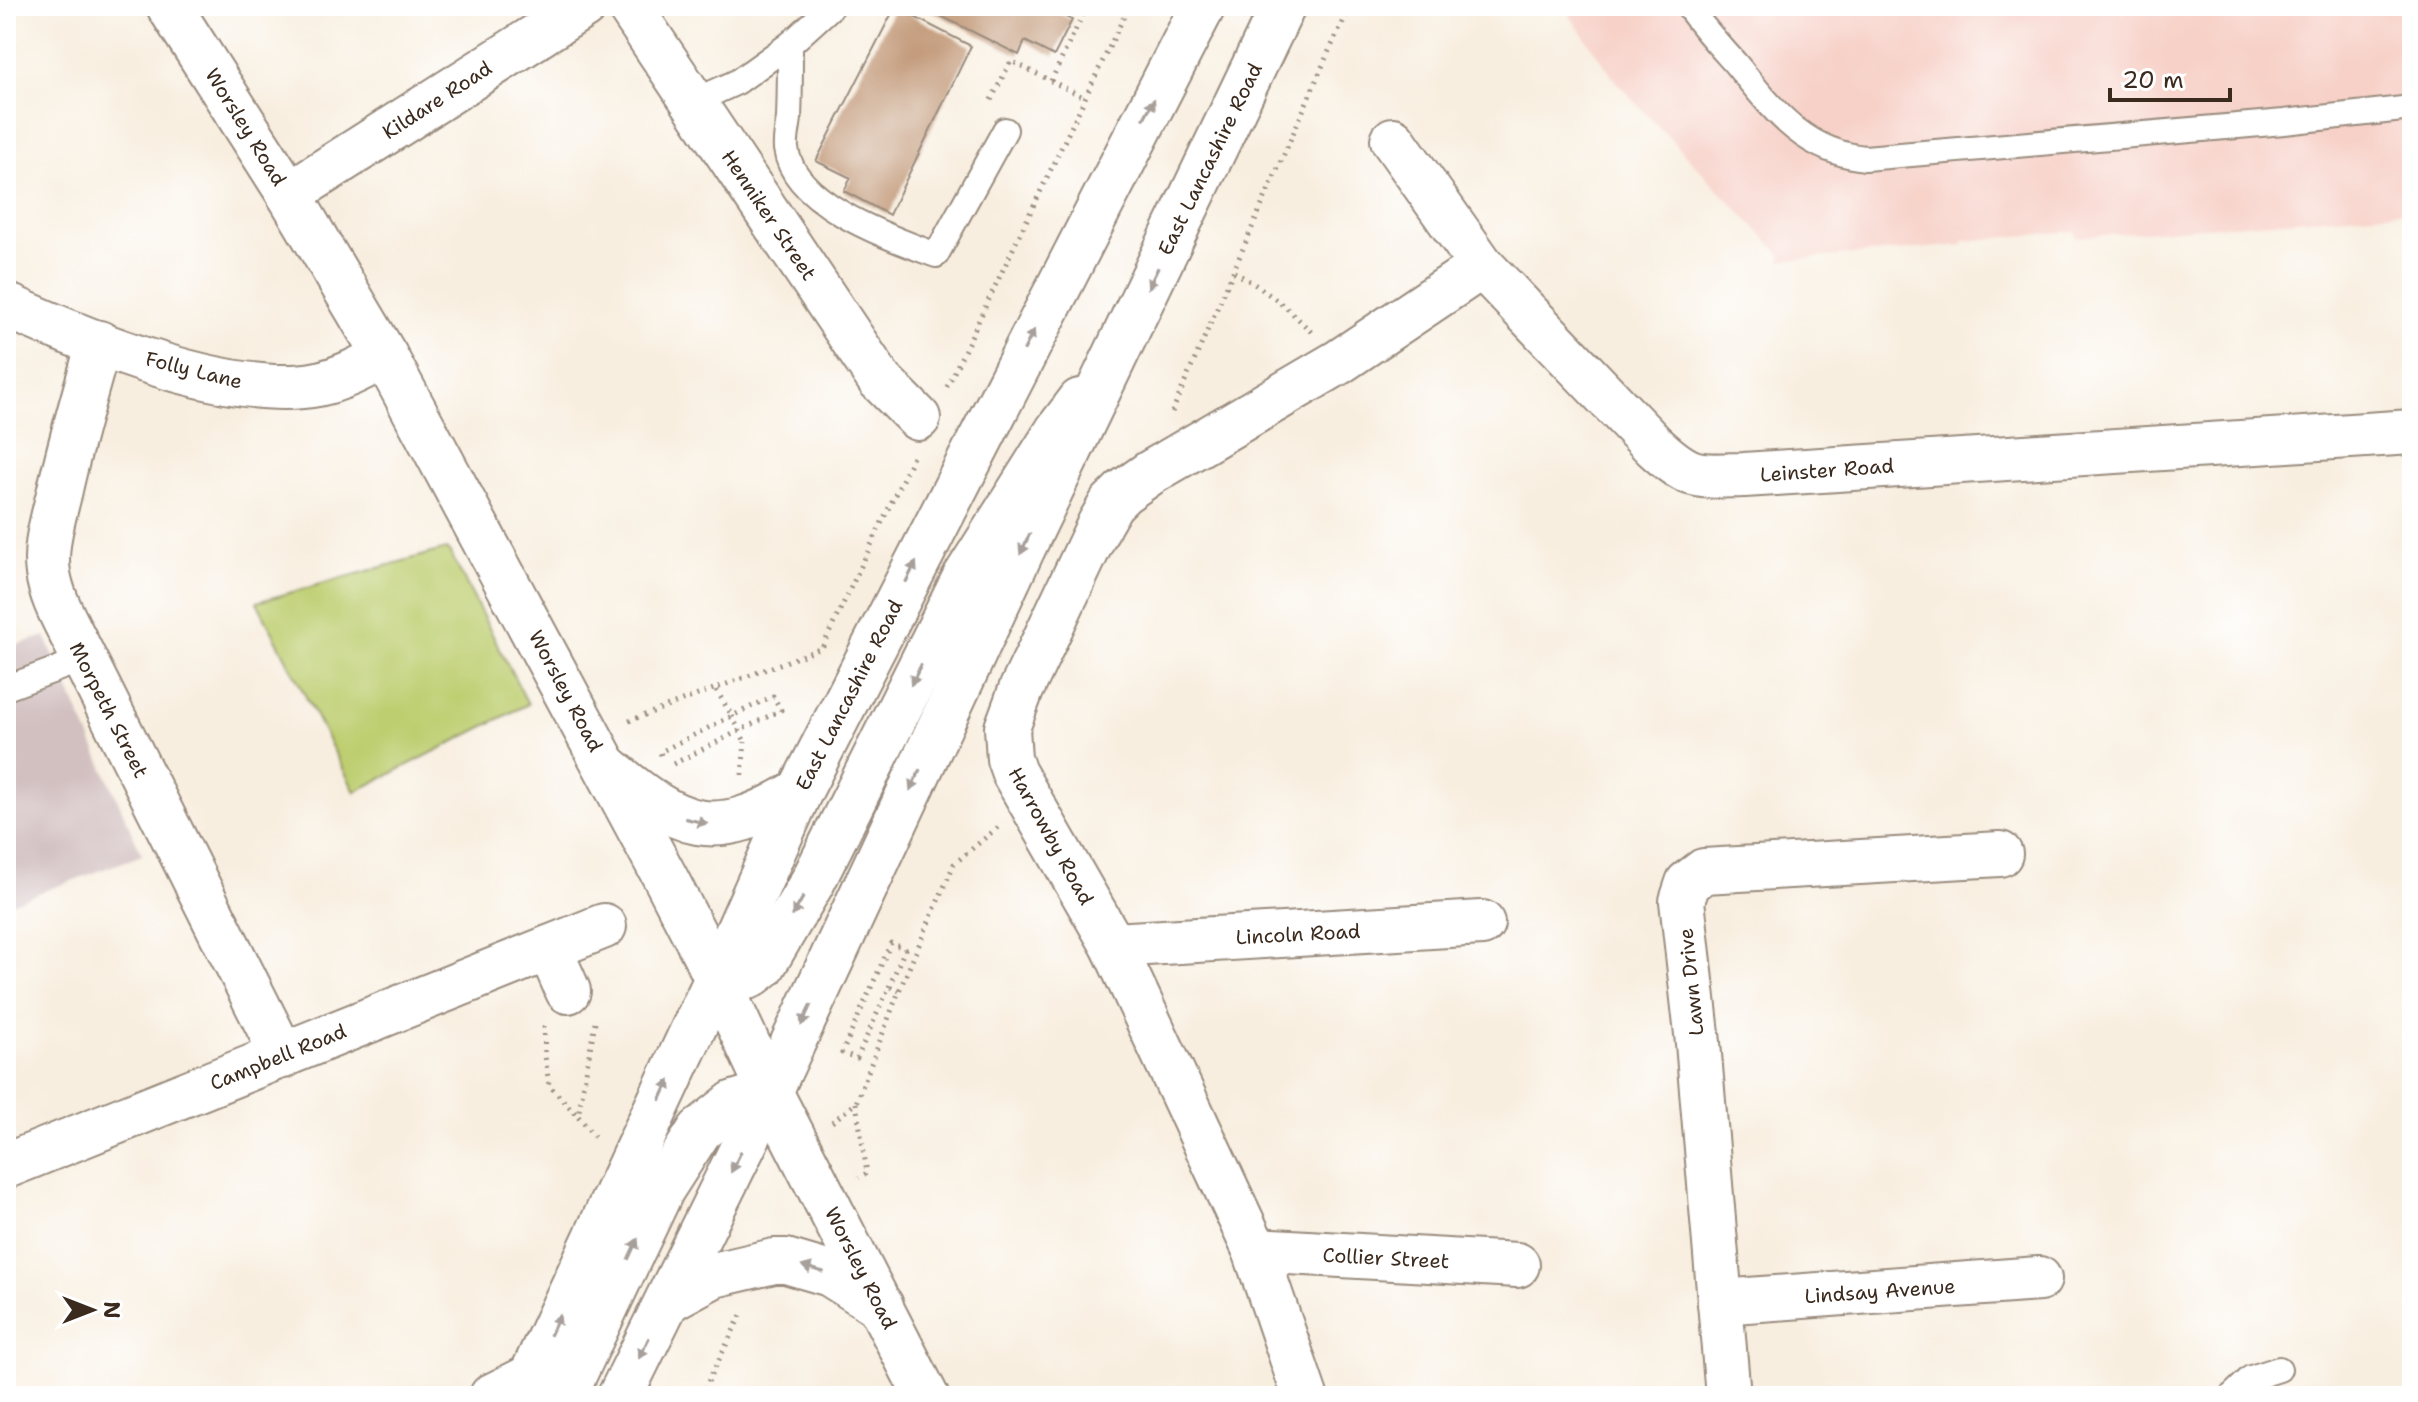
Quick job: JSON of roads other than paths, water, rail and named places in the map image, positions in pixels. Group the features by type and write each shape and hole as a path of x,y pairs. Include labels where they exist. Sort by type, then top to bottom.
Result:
{"main road":[{"name":"Worsley Road","path":"169,6 289,194 385,356 717,978 770,1092 926,1396"},
{"name":"Kildare Road","path":"289,194 584,6"},
{"name":"Henniker Street","path":"629,6 879,379 918,418"},
{"name":"East Lancashire Road","path":"539,1389 625,1175 800,791 1203,6"},
{"name":"East Lancashire Road","path":"620,1396 770,1092 1016,562 1283,6"},
{"name":"Leinster Road","path":"1393,140 1482,266 1654,446 1675,465 1691,474 1744,475 2412,432"},
{"name":"Harrowby Road","path":"1305,1396 1255,1250 1113,945 1029,800 1009,759 1007,728 1012,711 1100,523 1111,504 1123,492 1339,362 1482,266"},
{"name":"Folly Lane","path":"6,305 54,327 168,366 263,387 318,384 356,371 385,356"},
{"name":"Morpeth Street","path":"99,343 68,450 50,529 48,575 58,607 283,1056"},
{"path":"717,978 736,980 750,976 763,966 813,881 964,579 1058,430 1119,347"},
{"path":"607,767 657,806 704,825 725,824 755,816 800,791"},
{"name":"Lawn Drive","path":"1728,1396 1698,1043 1682,901 1688,883 1704,871 2000,854"},
{"name":"Lincoln Road","path":"1113,945 1482,923"},
{"name":"Campbell Road","path":"6,1166 604,926"},
{"path":"549,948 582,1001"},
{"path":"492,1396 539,1389 700,1130 734,1103 770,1092"},
{"name":"Collier Street","path":"1255,1250 1517,1265"},
{"path":"668,1300 714,1275 786,1261 830,1274 881,1306"},
{"name":"Lindsay Avenue","path":"1720,1302 2039,1279"}],"lane":[{"path":"693,102 737,82 790,44 832,6"},
{"path":"1688,6 1783,121 1822,148 1843,156 1865,158 2412,108"},
{"path":"790,44 786,149 793,166 807,187 837,211 878,233 936,255 1005,130"},
{"path":"6,688 84,659"},
{"path":"2232,1396 2251,1378 2279,1369"}]}
